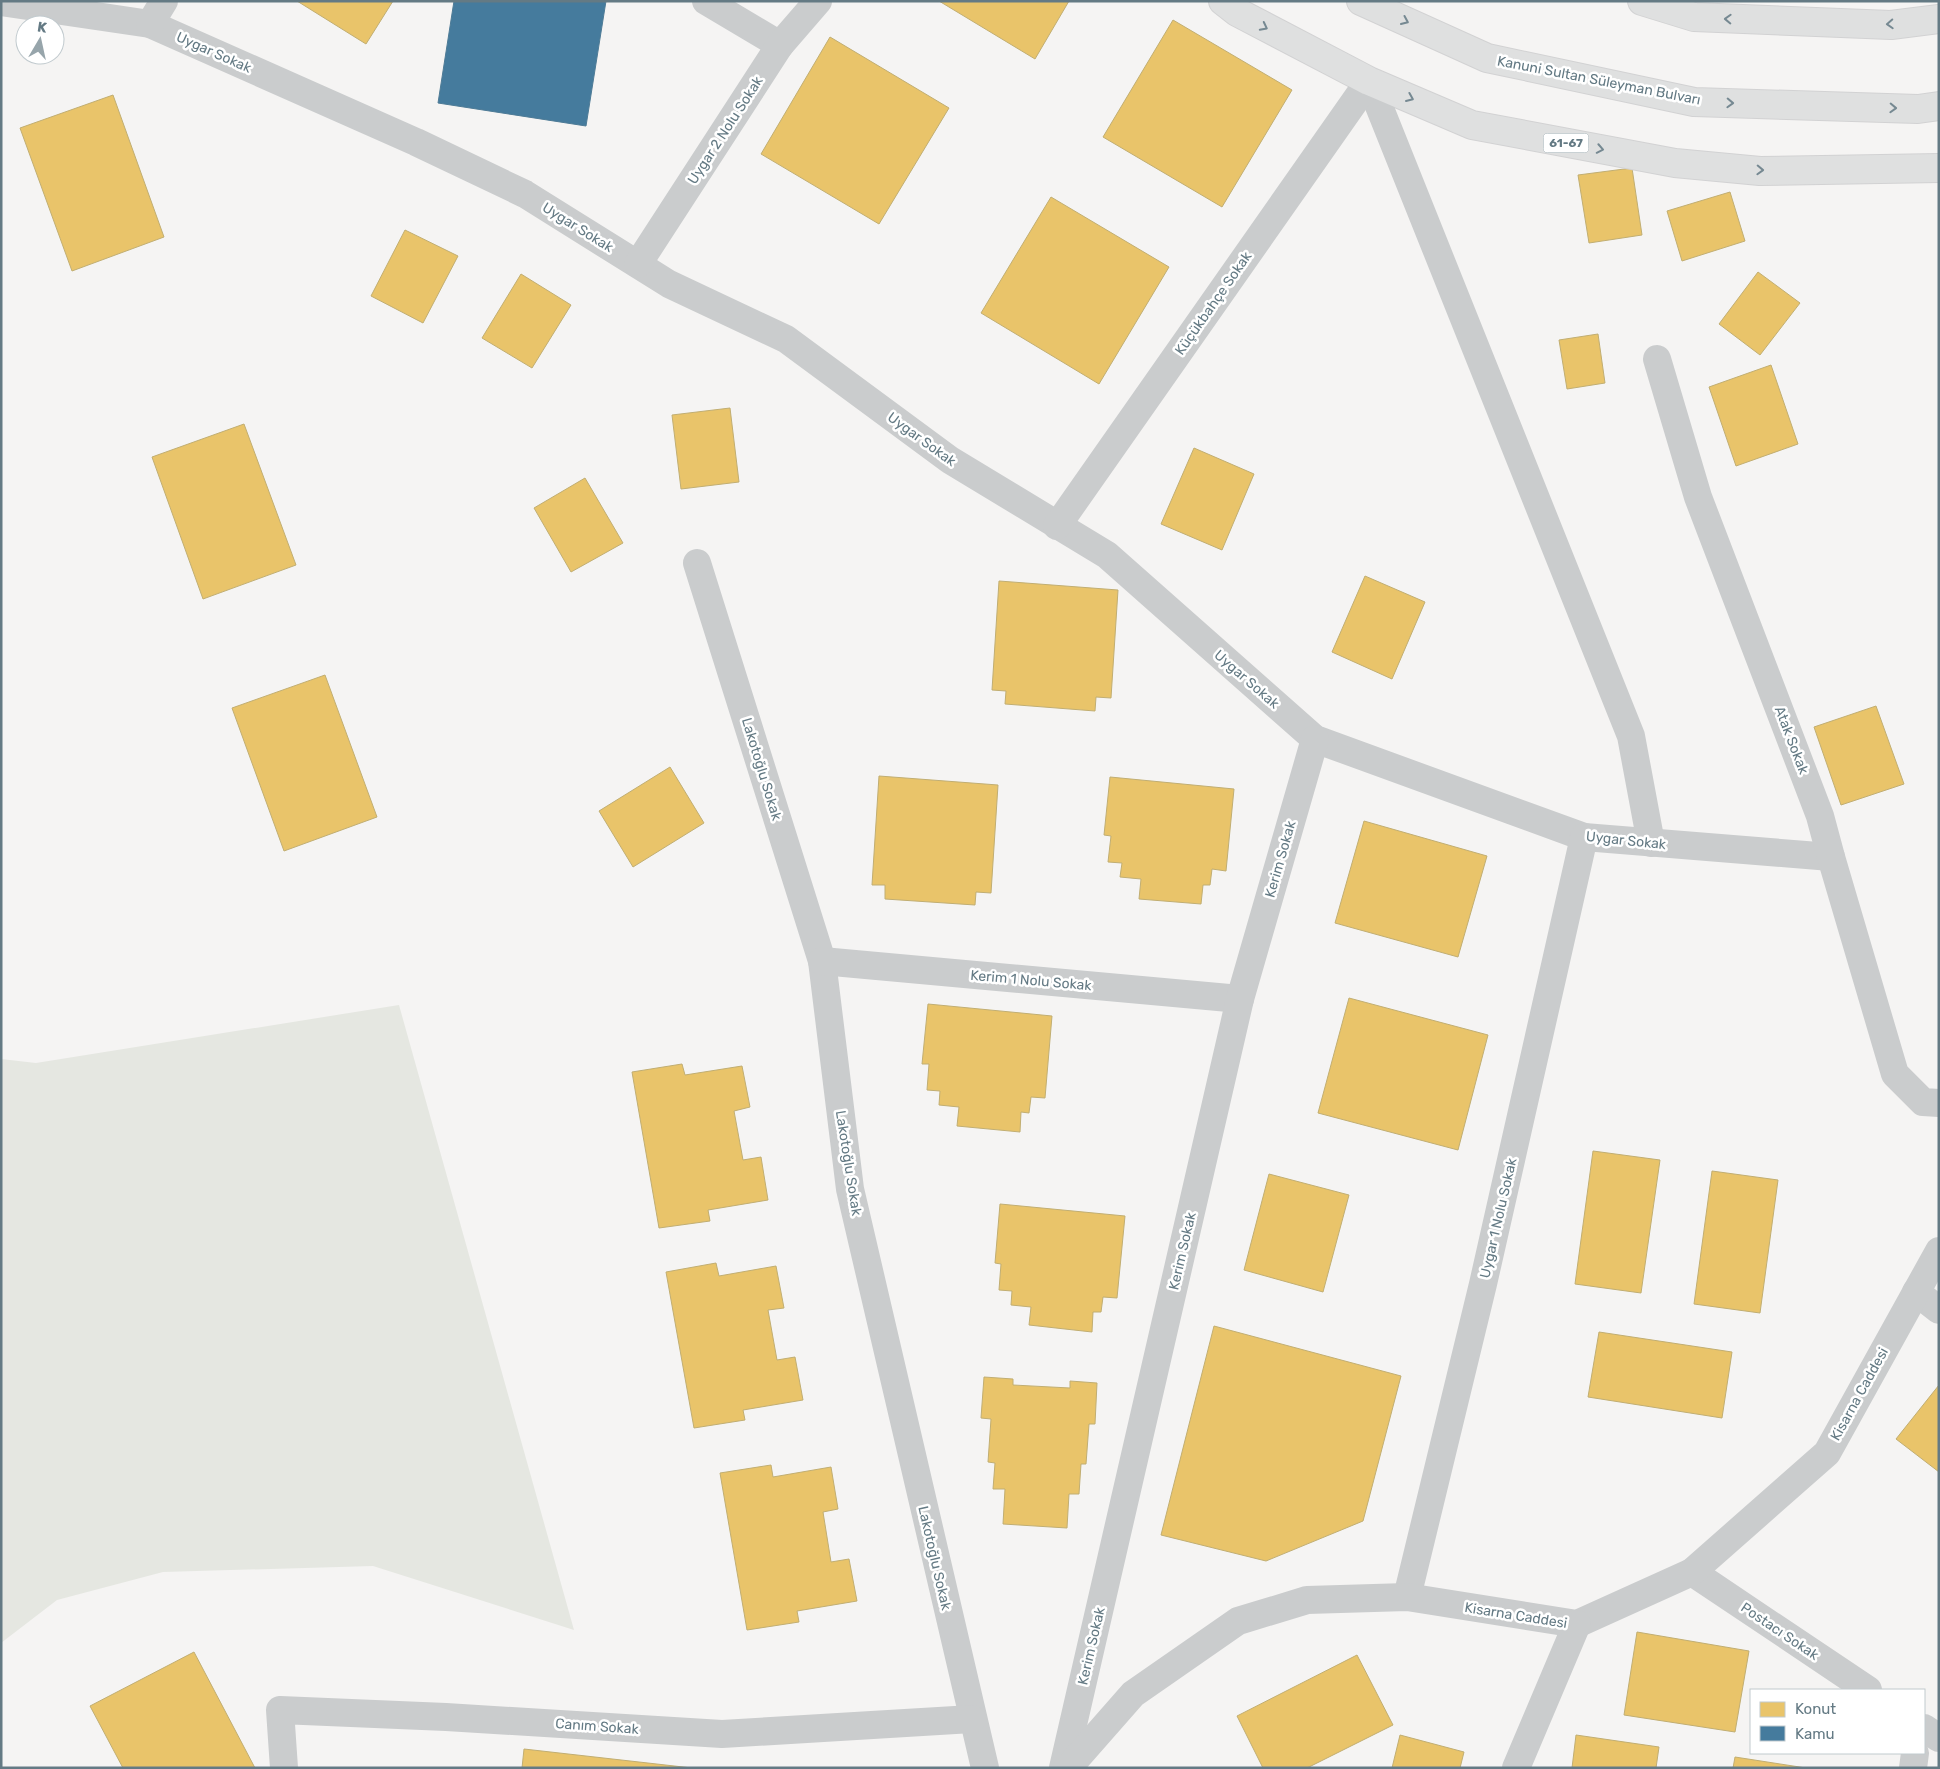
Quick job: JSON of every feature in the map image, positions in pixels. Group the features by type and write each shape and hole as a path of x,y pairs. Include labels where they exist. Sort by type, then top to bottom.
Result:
{"main road":[{"name":"61-67","path":"1223,1 1237,12 1369,81 1472,125 1675,163 1760,171 1939,168"},
{"name":"Kanuni Sultan Süleyman Bulvarı","path":"1360,1 1487,58 1694,102 1918,109 1939,106"},
{"path":"1642,1 1694,17 1891,25 1939,18"}],"street":[{"path":"706,1 780,45"},
{"name":"Uygar 2 Nolu Sokak","path":"638,264 780,45 818,1"},
{"name":"Uygar Sokak","path":"1,2 157,13 517,190 669,284 786,339 950,460 1107,555 1315,739 1584,837 1830,857"},
{"path":"1369,81 1631,736 1651,843"},
{"name":"Küçükbahçe Sokak","path":"1057,526 1369,81"},
{"name":"Atak Sokak","path":"1657,359 1698,496 1817,807 1830,857 1895,1074 1923,1102 1939,1103"},
{"name":"Lakotoğlu Sokak","path":"697,563 822,961 850,1189 972,1719 985,1768"},
{"name":"Kerim Sokak","path":"1063,1768 1240,1000 1315,739"},
{"name":"Uygar 1 Nolu Sokak","path":"1407,1597 1483,1284 1584,837"},
{"name":"Kerim 1 Nolu Sokak","path":"822,961 1240,1000"},
{"name":"Kisarna Caddesi","path":"1068,1768 1133,1694 1238,1621 1307,1600 1407,1597 1577,1624 1692,1572 1826,1453 1939,1251"},
{"path":"1916,1292 1939,1310"},
{"name":"Postacı Sokak","path":"1692,1572 1867,1689"},
{"path":"1516,1768 1577,1624"},
{"name":"Canım Sokak","path":"284,1768 280,1710 446,1717 722,1734 972,1719"},
{"path":"1925,1729 1939,1738"},
{"path":"1912,1768 1915,1754"}],"shaded area":[{"path":"399,1005 574,1630 373,1566 163,1572 57,1600 1,1643 1,1059 36,1063"}],"building: Konut":[{"path":"297,1 393,1 366,44"},
{"path":"939,1 1069,1 1035,59"},
{"path":"1173,20 1292,90 1222,207 1103,137"},
{"path":"830,37 949,108 879,224 761,154"},
{"path":"113,95 164,237 72,271 20,128"},
{"path":"1632,168 1642,235 1589,243 1578,175"},
{"path":"1730,192 1745,241 1682,261 1667,211"},
{"path":"1051,197 1169,267 1099,384 981,313"},
{"path":"405,230 458,256 423,323 371,296"},
{"path":"1758,272 1800,303 1760,355 1719,324"},
{"path":"521,274 571,305 532,368 482,338"},
{"path":"1598,334 1605,383 1567,389 1559,340"},
{"path":"1771,365 1798,444 1736,466 1709,387"},
{"path":"730,408 739,482 681,489 672,415"},
{"path":"244,424 296,565 203,599 152,457"},
{"path":"1194,448 1254,474 1222,550 1161,524"},
{"path":"585,478 623,543 571,572 534,508"},
{"path":"1365,576 1425,602 1392,679 1332,652"},
{"path":"999,581 1118,590 1111,698 1096,697 1095,711 1005,704 1006,691 992,690"},
{"path":"325,675 377,817 284,851 232,708"},
{"path":"1876,706 1904,784 1841,805 1814,727"},
{"path":"670,767 704,823 633,867 599,811"},
{"path":"879,776 998,785 991,893 976,892 975,905 885,899 885,885 872,885"},
{"path":"1110,777 1234,789 1226,871 1212,869 1210,885 1203,885 1201,904 1139,899 1141,879 1120,877 1122,863 1108,862 1111,836 1104,835"},
{"path":"1364,821 1487,856 1458,957 1335,923"},
{"path":"1349,998 1488,1035 1458,1150 1318,1113"},
{"path":"928,1004 1052,1016 1045,1098 1031,1097 1029,1113 1021,1112 1020,1132 957,1126 959,1107 939,1105 940,1091 927,1090 929,1064 922,1064"},
{"path":"682,1064 685,1075 742,1066 750,1107 734,1111 743,1160 761,1157 768,1200 708,1210 710,1221 659,1228 632,1072"},
{"path":"1593,1151 1660,1160 1641,1293 1575,1284"},
{"path":"1712,1171 1778,1180 1760,1313 1694,1304"},
{"path":"1269,1174 1349,1195 1323,1292 1244,1270"},
{"path":"1000,1204 1125,1216 1117,1298 1103,1297 1101,1312 1093,1312 1092,1332 1029,1325 1031,1307 1011,1305 1012,1291 999,1290 1001,1264 995,1263"},
{"path":"716,1263 719,1276 776,1266 784,1308 768,1310 777,1360 795,1357 803,1400 743,1410 745,1420 694,1428 666,1272"},
{"path":"1214,1326 1401,1376 1363,1521 1266,1561 1161,1535"},
{"path":"1599,1332 1732,1352 1722,1418 1588,1397"},
{"path":"984,1377 1013,1379 1013,1385 1070,1388 1070,1381 1097,1383 1095,1424 1089,1424 1086,1464 1081,1464 1079,1494 1069,1494 1067,1528 1003,1524 1005,1489 993,1489 995,1463 988,1462 991,1419 981,1418"},
{"path":"1939,1385 1939,1472 1896,1439"},
{"path":"771,1465 773,1477 831,1467 838,1509 823,1512 831,1562 849,1559 857,1601 797,1611 799,1622 747,1630 720,1473"},
{"path":"1637,1632 1749,1651 1735,1732 1624,1715"},
{"path":"194,1652 255,1768 123,1768 90,1706"},
{"path":"1357,1655 1393,1725 1307,1768 1263,1768 1237,1716"},
{"path":"1400,1735 1464,1752 1460,1768 1392,1768"},
{"path":"1576,1735 1659,1747 1656,1768 1572,1768"},
{"path":"524,1749 692,1768 522,1768"},
{"path":"1735,1757 1806,1768 1733,1768"}],"building: Kamu":[{"path":"454,1 606,1 586,126 438,103"}]}
